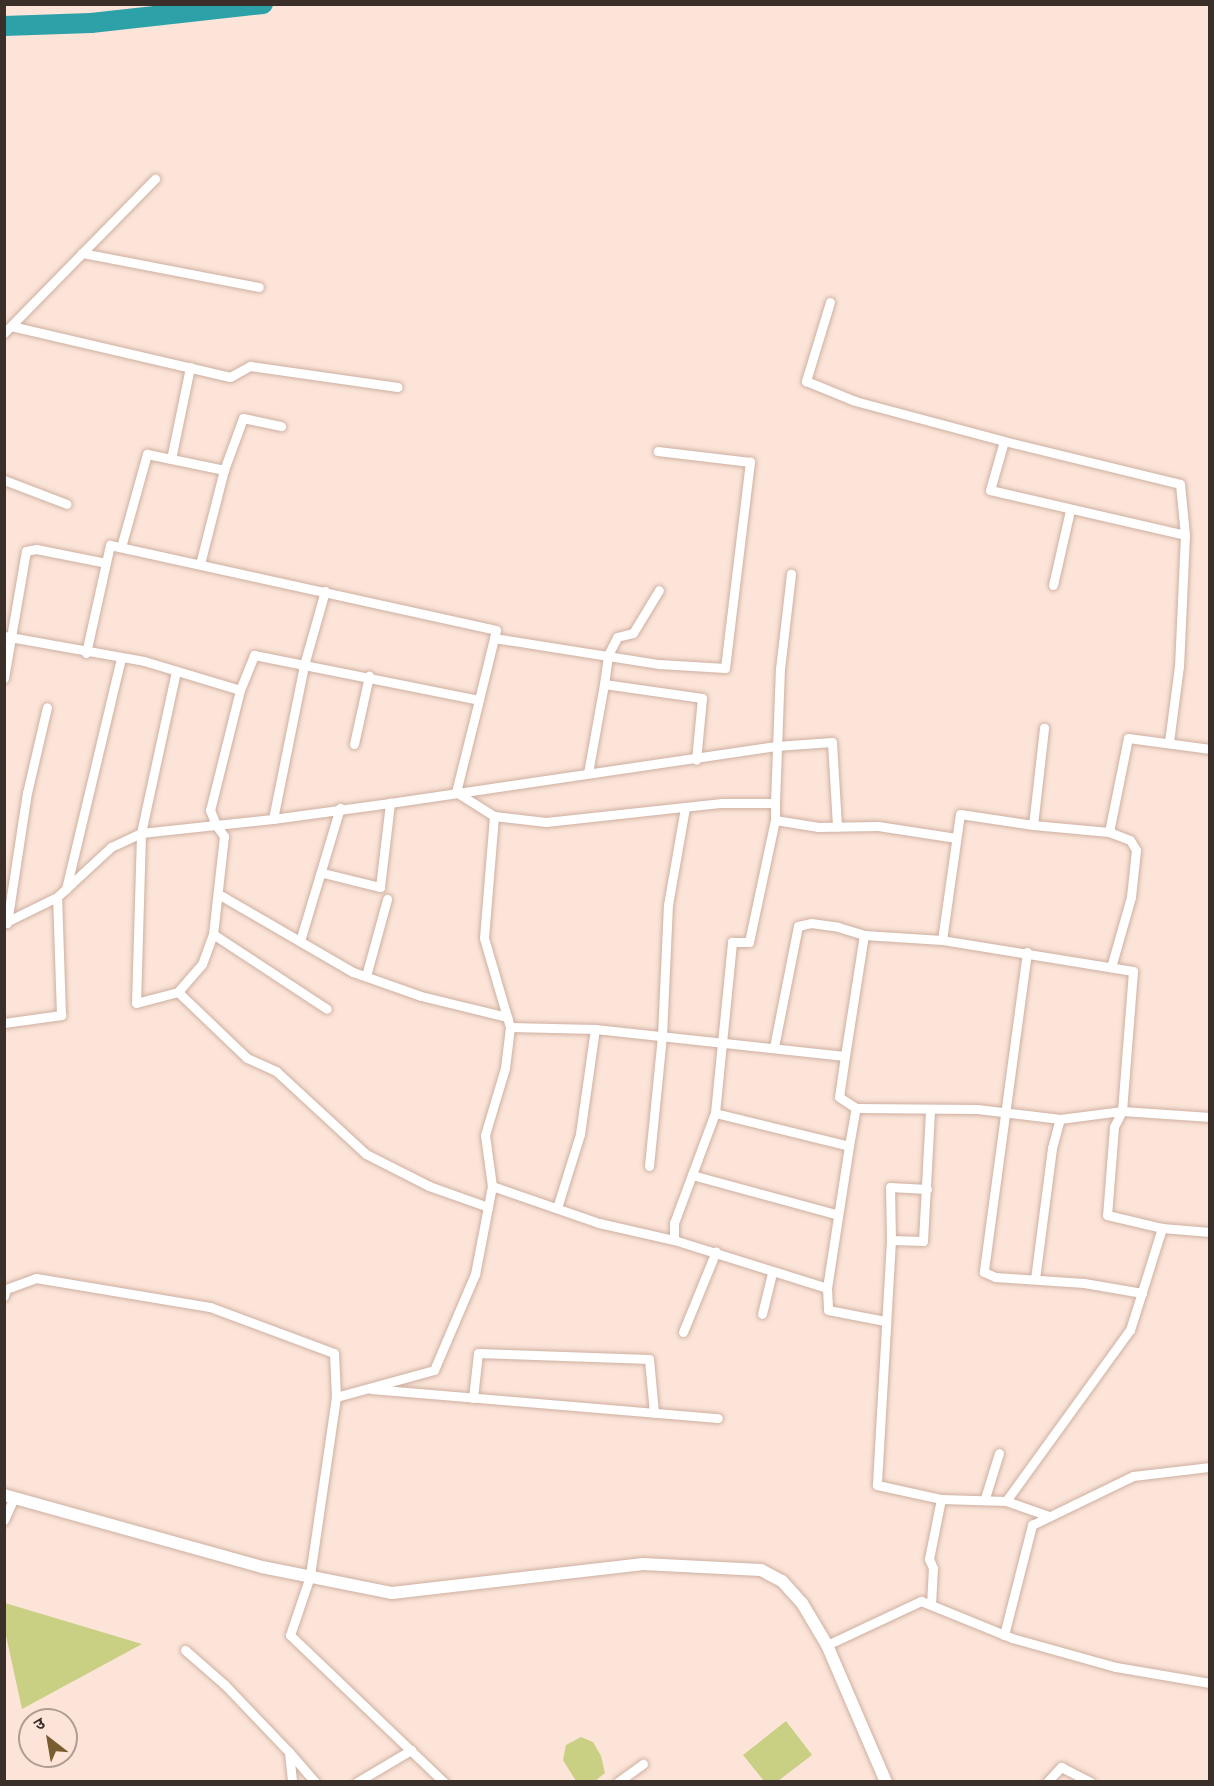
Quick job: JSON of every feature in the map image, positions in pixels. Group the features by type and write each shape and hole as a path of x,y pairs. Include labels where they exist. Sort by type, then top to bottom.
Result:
{"street":[{"path":"8,329 154,179"},
{"path":"82,253 260,287"},
{"path":"830,302 806,381 855,401 1004,441 1180,484 1185,535 1179,666 1169,742"},
{"path":"8,329 230,377 250,366 398,387"},
{"path":"171,459 190,367"},
{"path":"200,564 224,470 243,418 281,426"},
{"path":"1004,441 990,490 1185,535"},
{"path":"494,638 725,669 750,462 658,451"},
{"path":"121,547 147,454 224,470"},
{"path":"4,480 67,504"},
{"path":"1053,585 1070,510"},
{"path":"86,653 110,545 496,630 456,792"},
{"path":"4,678 7,637 26,551 36,549 106,563"},
{"path":"674,1240 674,1223 715,1113 732,942 749,942 776,820 780,669 792,574"},
{"path":"588,773 608,655 617,636 633,633 659,590"},
{"path":"273,819 304,665 325,591"},
{"path":"7,637 121,658 177,671 240,690"},
{"path":"177,671 141,833 136,1003 178,992 202,964 213,934 220,895 224,836 216,825 210,810 214,783 240,690 254,655 369,676 479,700"},
{"path":"66,889 121,658"},
{"path":"354,744 369,676"},
{"path":"604,684 702,698 696,760"},
{"path":"6,923 27,793 47,707"},
{"path":"1033,825 1044,728"},
{"path":"1109,832 1128,738 1209,749"},
{"path":"6,923 57,897 111,847 141,833 273,819 340,808 390,803 588,773 696,760 777,746 832,742 837,827"},
{"path":"456,792 494,816 546,822 722,803 775,803"},
{"path":"323,873 380,887 390,803"},
{"path":"300,942 323,873 340,808"},
{"path":"649,1166 662,1036 668,905 685,808"},
{"path":"942,940 960,814 1033,825 1109,832 1130,840 1136,850 1131,897 1111,967"},
{"path":"336,1397 434,1370 475,1274 492,1186 485,1135 505,1068 510,1027 484,938 494,816"},
{"path":"776,820 837,827 878,825 957,838"},
{"path":"220,895 300,942 366,976 420,996 507,1017"},
{"path":"4,1023 61,1016 57,897"},
{"path":"366,976 387,899"},
{"path":"774,1047 798,926 811,923 838,927 864,935 942,940 1133,971 1122,1111 1114,1127 1107,1215 1162,1228 1209,1232"},
{"path":"213,934 327,1009"},
{"path":"864,935 839,1097 856,1108 1007,1112 1060,1119 1122,1111 1209,1117"},
{"path":"1027,952 984,1272 995,1277 1035,1279 1142,1293"},
{"path":"178,992 247,1058 276,1071 366,1154 429,1186 488,1208"},
{"path":"510,1027 595,1029 845,1056"},
{"path":"557,1208 580,1134 595,1029"},
{"path":"856,1108 836,1214 827,1288 828,1310 885,1321"},
{"path":"891,1240 923,1240 930,1110"},
{"path":"715,1113 849,1146"},
{"path":"1035,1279 1052,1148 1060,1119"},
{"path":"692,1175 836,1214"},
{"path":"492,1186 599,1223 716,1251 772,1273 827,1288"},
{"path":"927,1189 890,1187 891,1240 885,1321 883,1420 877,1485 941,1498 985,1497 1006,1501 1049,1516"},
{"path":"1006,1501 1130,1330 1162,1228"},
{"path":"683,1332 716,1251"},
{"path":"762,1314 772,1273"},
{"path":"5,1292 36,1278 210,1307 334,1353 336,1397 310,1576 290,1635 444,1782"},
{"path":"473,1398 478,1353 649,1359 654,1413"},
{"path":"362,1389 718,1418"},
{"path":"985,1497 999,1453"},
{"path":"1004,1635 1032,1525 1133,1476 1209,1467"},
{"path":"4,1521 9,1497 262,1567 392,1593 643,1564 761,1570 782,1581 802,1603 827,1645 886,1782"},
{"path":"931,1605 933,1568 929,1559 941,1498"},
{"path":"827,1645 921,1601 1004,1635 1116,1667 1209,1683"},
{"path":"185,1650 225,1685 315,1782"},
{"path":"357,1782 411,1750"},
{"path":"289,1752 292,1782"},
{"path":"618,1782 643,1764"},
{"path":"1047,1782 1061,1767 1090,1782"}],"green space":[{"path":"4,1603 142,1644 22,1708 5,1631"},
{"path":"786,1721 812,1755 778,1781 764,1781 743,1755"},
{"path":"581,1737 593,1742 601,1756 605,1773 595,1781 576,1781 563,1760 566,1745"}],"waterway":[{"path":"4,26 91,23 263,4"}]}
